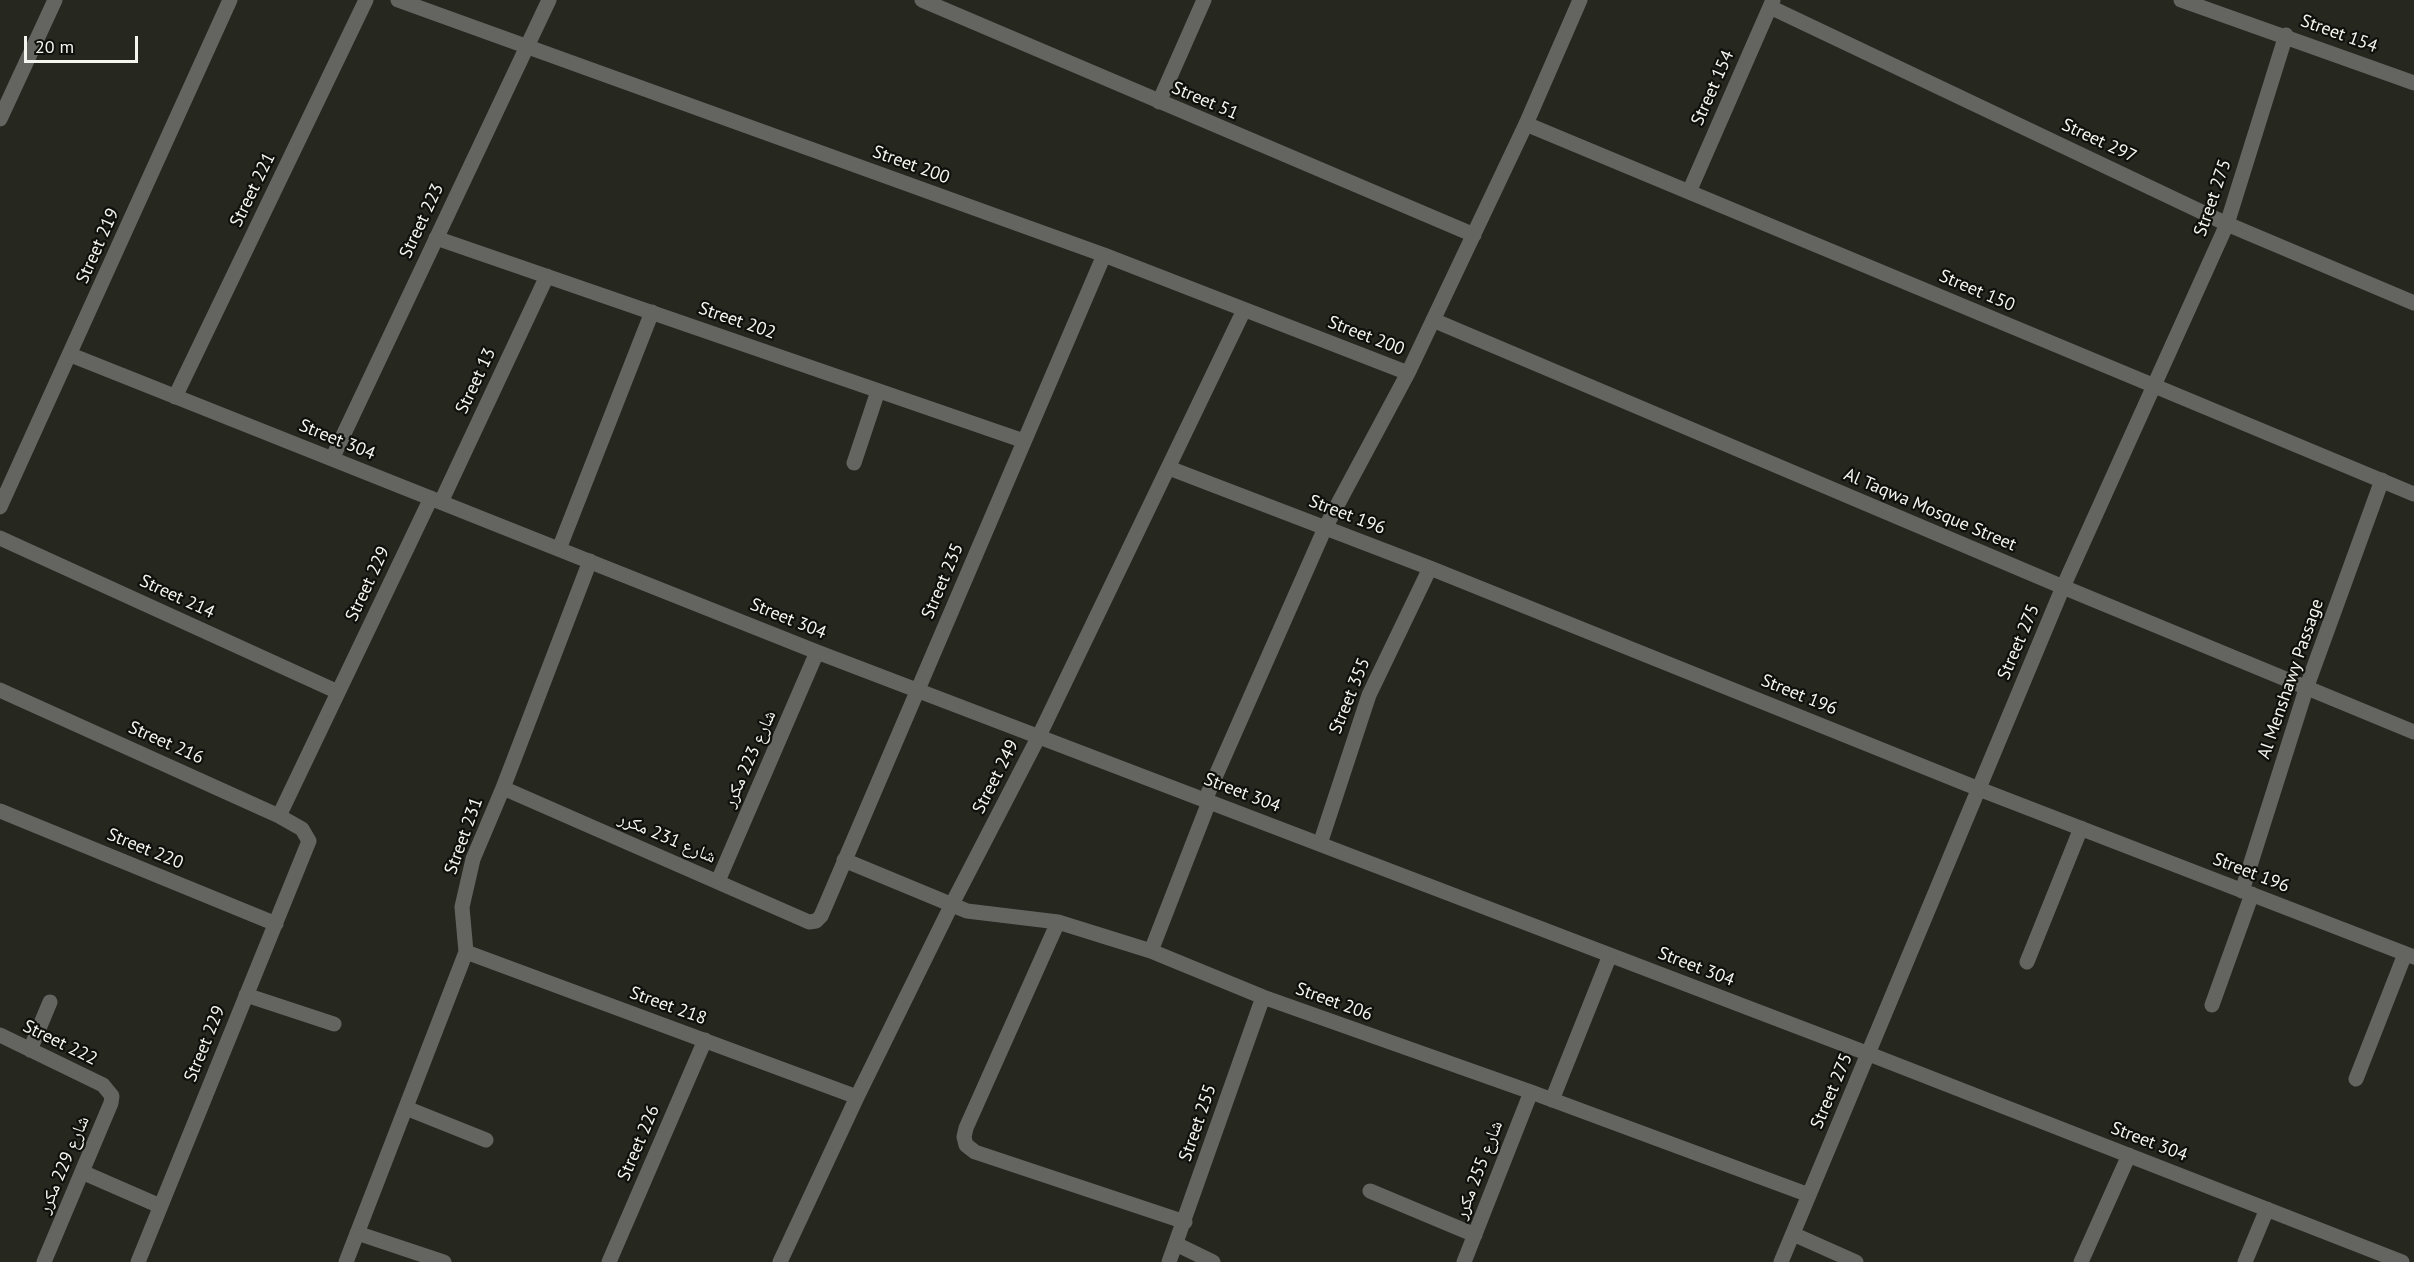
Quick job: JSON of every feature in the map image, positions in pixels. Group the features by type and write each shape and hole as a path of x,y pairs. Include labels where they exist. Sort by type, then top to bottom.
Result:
{"street":[{"path":"0,119 55,0"},
{"name":"Street 219","path":"0,507 71,355 230,0"},
{"name":"Street 221","path":"175,397 366,0"},
{"name":"Street 200","path":"398,0 1104,255 1408,373"},
{"name":"Street 223","path":"332,459 549,0"},
{"name":"Street 51","path":"922,0 1474,236"},
{"path":"1159,102 1204,0"},
{"path":"1151,951 1207,801 1325,528 1408,373 1526,124 1580,0"},
{"name":"Street 154","path":"2181,0 2240,22 2286,35 2414,83"},
{"name":"Street 154","path":"1689,192 1772,3"},
{"name":"Street 297","path":"1772,3 2227,224 2414,303"},
{"name":"Street 275","path":"1781,1262 2063,587 2227,224 2286,35"},
{"name":"Street 150","path":"1526,124 2414,494"},
{"name":"Street 202","path":"436,238 1024,441"},
{"name":"Street 235","path":"816,921 821,916 1104,255"},
{"name":"Street 13","path":"436,500 547,276"},
{"name":"Street 249","path":"780,1262 857,1097 951,906 1039,736 1244,310"},
{"path":"559,549 652,312"},
{"name":"Al Taqwa Mosque Street","path":"1433,320 2063,587 2414,732"},
{"name":"Street 304","path":"71,355 817,652 1869,1054 2402,1262"},
{"path":"854,463 878,391"},
{"name":"Street 196","path":"1169,468 1430,568 1979,789 2409,955"},
{"name":"Al Menshawy Passage","path":"2212,1005 2307,686 2382,480"},
{"name":"Street 229","path":"279,816 338,692 436,500"},
{"name":"Street 214","path":"0,538 338,692"},
{"name":"Street 231","path":"346,1262 466,952 462,907 473,859 503,788 590,561"},
{"name":"Street 355","path":"1320,844 1369,695 1430,568"},
{"name":"شارع 223 مكرر","path":"718,881 817,652"},
{"name":"Street 216","path":"0,690 279,816 302,829 309,842"},
{"name":"شارع 231 مكرر","path":"503,788 809,922 816,921"},
{"name":"Street 220","path":"0,811 276,924"},
{"path":"2027,962 2081,828"},
{"name":"Street 229","path":"138,1262 309,842"},
{"name":"Street 206","path":"844,860 967,911 1058,922 1151,951 1263,997 1531,1092 1809,1195"},
{"path":"1058,922 966,1128 964,1137 966,1145 975,1152 1185,1222"},
{"name":"Street 218","path":"466,952 857,1097"},
{"path":"1552,1100 1610,955"},
{"path":"2356,1079 2409,955"},
{"path":"246,995 334,1024"},
{"name":"Street 255","path":"1169,1262 1263,997"},
{"path":"30,1050 50,1002"},
{"name":"Street 222","path":"0,1035 103,1085"},
{"name":"Street 226","path":"609,1262 705,1040"},
{"name":"شارع 229 مكرر","path":"44,1262 111,1103 112,1096 103,1085"},
{"name":"شارع 255 مكرر","path":"1464,1262 1531,1092"},
{"path":"406,1108 486,1140"},
{"path":"2081,1262 2129,1155"},
{"path":"82,1172 160,1206"},
{"path":"1370,1191 1475,1235"},
{"path":"2245,1262 2267,1209"},
{"path":"357,1233 444,1262"},
{"path":"1793,1234 1856,1262"},
{"path":"1176,1244 1214,1262"}]}
